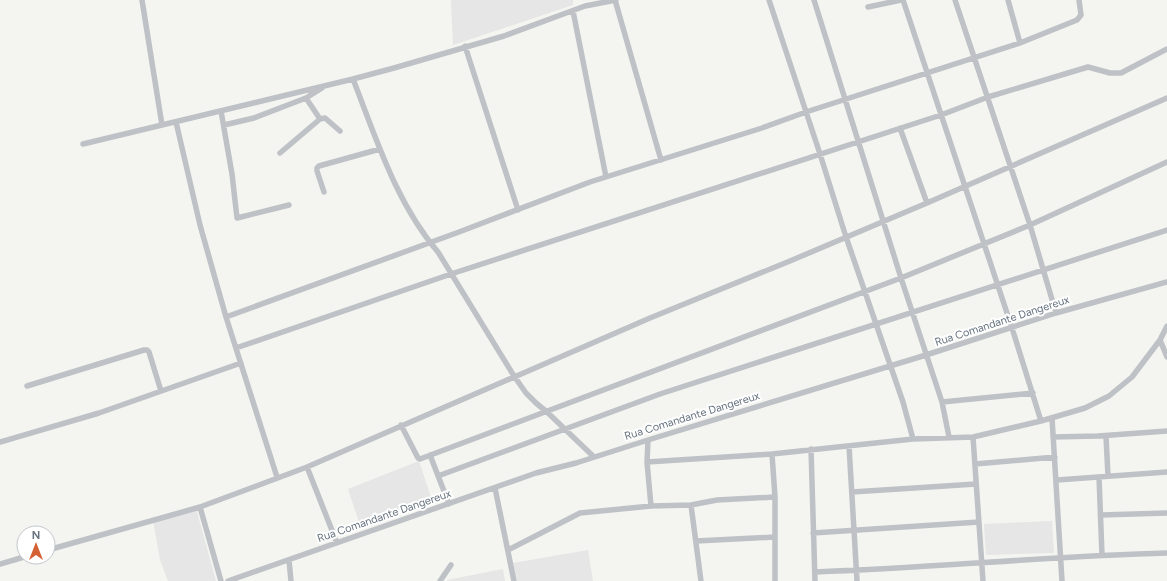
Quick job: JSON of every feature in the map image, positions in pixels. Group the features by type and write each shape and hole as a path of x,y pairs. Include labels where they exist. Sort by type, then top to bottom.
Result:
{"street":[{"path":"142,0 162,125"},
{"path":"83,144 394,68 465,46 504,36 573,11 585,3 615,0 661,160"},
{"path":"769,0 864,292 903,402 913,439"},
{"path":"814,0 857,141 942,402 949,437"},
{"path":"868,7 902,0 998,285 1041,421"},
{"path":"955,0 1030,225 1056,313"},
{"path":"1008,0 1020,43"},
{"path":"226,317 606,177 762,128 926,72 1020,43 1077,20 1081,16 1079,0"},
{"path":"573,11 606,177"},
{"path":"465,46 518,210"},
{"path":"236,348 452,274 857,141 941,115 988,97 1088,67 1110,73 1121,73 1167,49"},
{"path":"353,78 380,149 407,207 452,274 514,376 526,393 594,457"},
{"path":"224,125 254,118 306,98 325,85"},
{"path":"306,98 320,119"},
{"path":"56,548 200,507 306,467 650,318 883,222 1010,165 1167,98"},
{"path":"221,111 237,218 289,205"},
{"path":"280,153 320,119 324,118 340,131"},
{"path":"176,122 200,225 226,317 277,477"},
{"path":"900,128 927,203"},
{"path":"324,192 316,168 380,149"},
{"path":"401,425 418,458 430,455 901,278 1030,225 1167,162"},
{"path":"438,476 566,430 660,394 1167,230"},
{"name":"Rua Comandante Dangereux","path":"228,581 235,580 536,473 594,457 926,355 1056,313 1167,282"},
{"path":"647,462 772,454 913,439 973,437 1041,421 1085,408 1109,396 1132,377 1160,340 1167,326"},
{"path":"1160,340 1167,357"},
{"path":"27,386 147,350 149,352 161,391"},
{"path":"0,442 99,413 205,377 241,363"},
{"path":"942,402 1033,393"},
{"path":"1052,418 1062,581"},
{"path":"1054,437 1106,436 1167,431"},
{"path":"1106,436 1108,476"},
{"path":"973,437 983,581"},
{"path":"648,440 647,462 651,506"},
{"path":"848,446 857,581"},
{"path":"812,450 814,581"},
{"path":"772,454 775,497 775,581"},
{"path":"430,455 449,504"},
{"path":"975,464 1055,457"},
{"path":"306,467 337,543"},
{"path":"1057,480 1167,472"},
{"path":"1099,477 1102,555"},
{"path":"852,492 976,484"},
{"path":"495,488 514,581"},
{"path":"508,550 580,513 651,506 692,505 717,500 775,497"},
{"path":"692,505 701,581"},
{"path":"200,507 221,581"},
{"path":"1101,515 1167,513"},
{"path":"813,533 979,522"},
{"path":"696,541 775,537"},
{"path":"815,572 1102,555 1167,553"},
{"path":"0,564 16,559"},
{"path":"289,560 291,581"},
{"path":"440,581 451,565"}],"shaded area":[{"path":"451,0 573,0 573,5 453,45"},
{"path":"419,461 432,500 360,525 348,489"},
{"path":"196,508 216,581 168,581 160,560 153,520"},
{"path":"1052,521 1054,553 986,555 984,524"},
{"path":"588,550 593,581 517,581 513,563"},
{"path":"503,569 505,581 447,581 447,580"}]}
